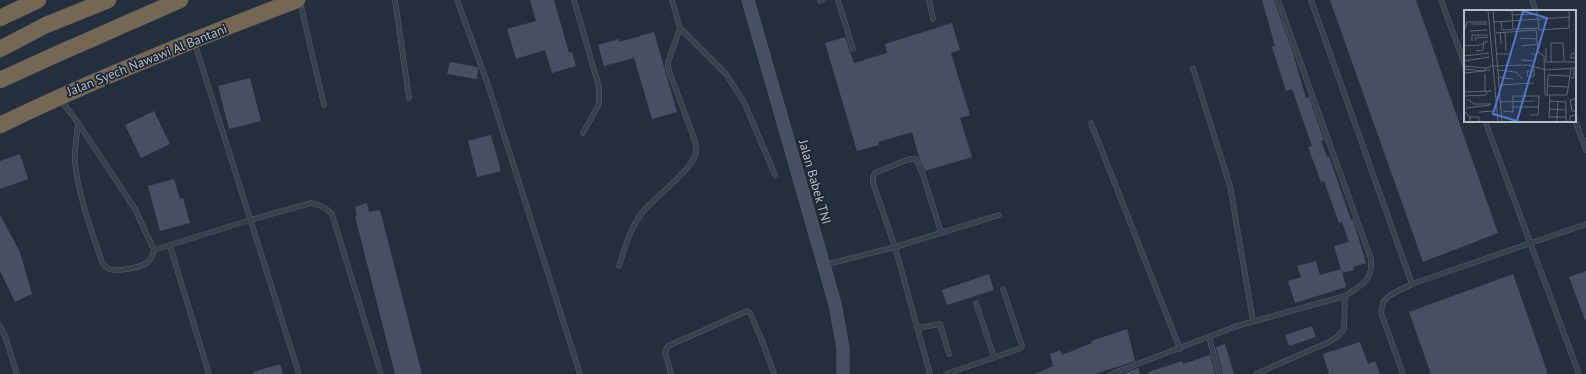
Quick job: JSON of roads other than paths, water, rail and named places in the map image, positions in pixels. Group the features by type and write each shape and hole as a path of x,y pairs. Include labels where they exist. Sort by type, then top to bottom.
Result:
{"highway":[{"path":"0,18 38,0"},
{"path":"0,49 46,25 108,0"},
{"path":"0,80 180,0"},
{"name":"Jalan Syech Nawawi Al Bantani","path":"0,125 58,97 193,39 298,0"}],"street":[{"name":"Jalan Babek TNI","path":"748,0 835,304 843,348 843,374"}],"lane":[{"path":"298,0 324,105"},
{"path":"395,0 408,98"},
{"path":"457,0 487,82 580,374"},
{"path":"574,0 599,87 599,104 583,133"},
{"path":"672,0 680,28 726,74 744,102 775,175"},
{"path":"838,0 853,50"},
{"path":"928,0 933,19"},
{"path":"1111,374 1253,322 1345,296 1370,276 1372,259 1278,0"},
{"path":"1311,0 1412,284"},
{"path":"1441,0 1464,62"},
{"path":"1532,0 1536,10"},
{"path":"619,266 629,234 642,213 686,168 695,156 695,140 668,68 668,62 680,28"},
{"path":"193,39 299,374"},
{"path":"1193,68 1230,186 1253,322"},
{"path":"58,97 78,123 135,209 154,250 149,261 143,266 115,270 109,269 102,262 86,216 75,162 78,123"},
{"path":"1485,122 1579,374"},
{"path":"1576,122 1586,150"},
{"path":"1091,123 1180,349"},
{"path":"930,374 895,247 873,183 875,173 909,159 916,159 941,232"},
{"path":"154,250 250,220 311,204 320,205 327,208 332,214 381,374"},
{"path":"824,266 895,247 999,215"},
{"path":"1403,374 1381,313 1383,302 1390,295 1412,284 1586,224"},
{"path":"170,246 209,374"},
{"path":"946,374 1018,349 1022,346 1004,289"},
{"path":"1256,374 1329,342 1338,336 1344,329 1345,296"},
{"path":"976,303 994,357"},
{"path":"671,374 665,352 668,346 747,311 750,313 761,338 774,374"},
{"path":"918,328 940,324 949,354"},
{"path":"0,326 5,336 17,374"},
{"path":"1209,337 1219,374"}]}
